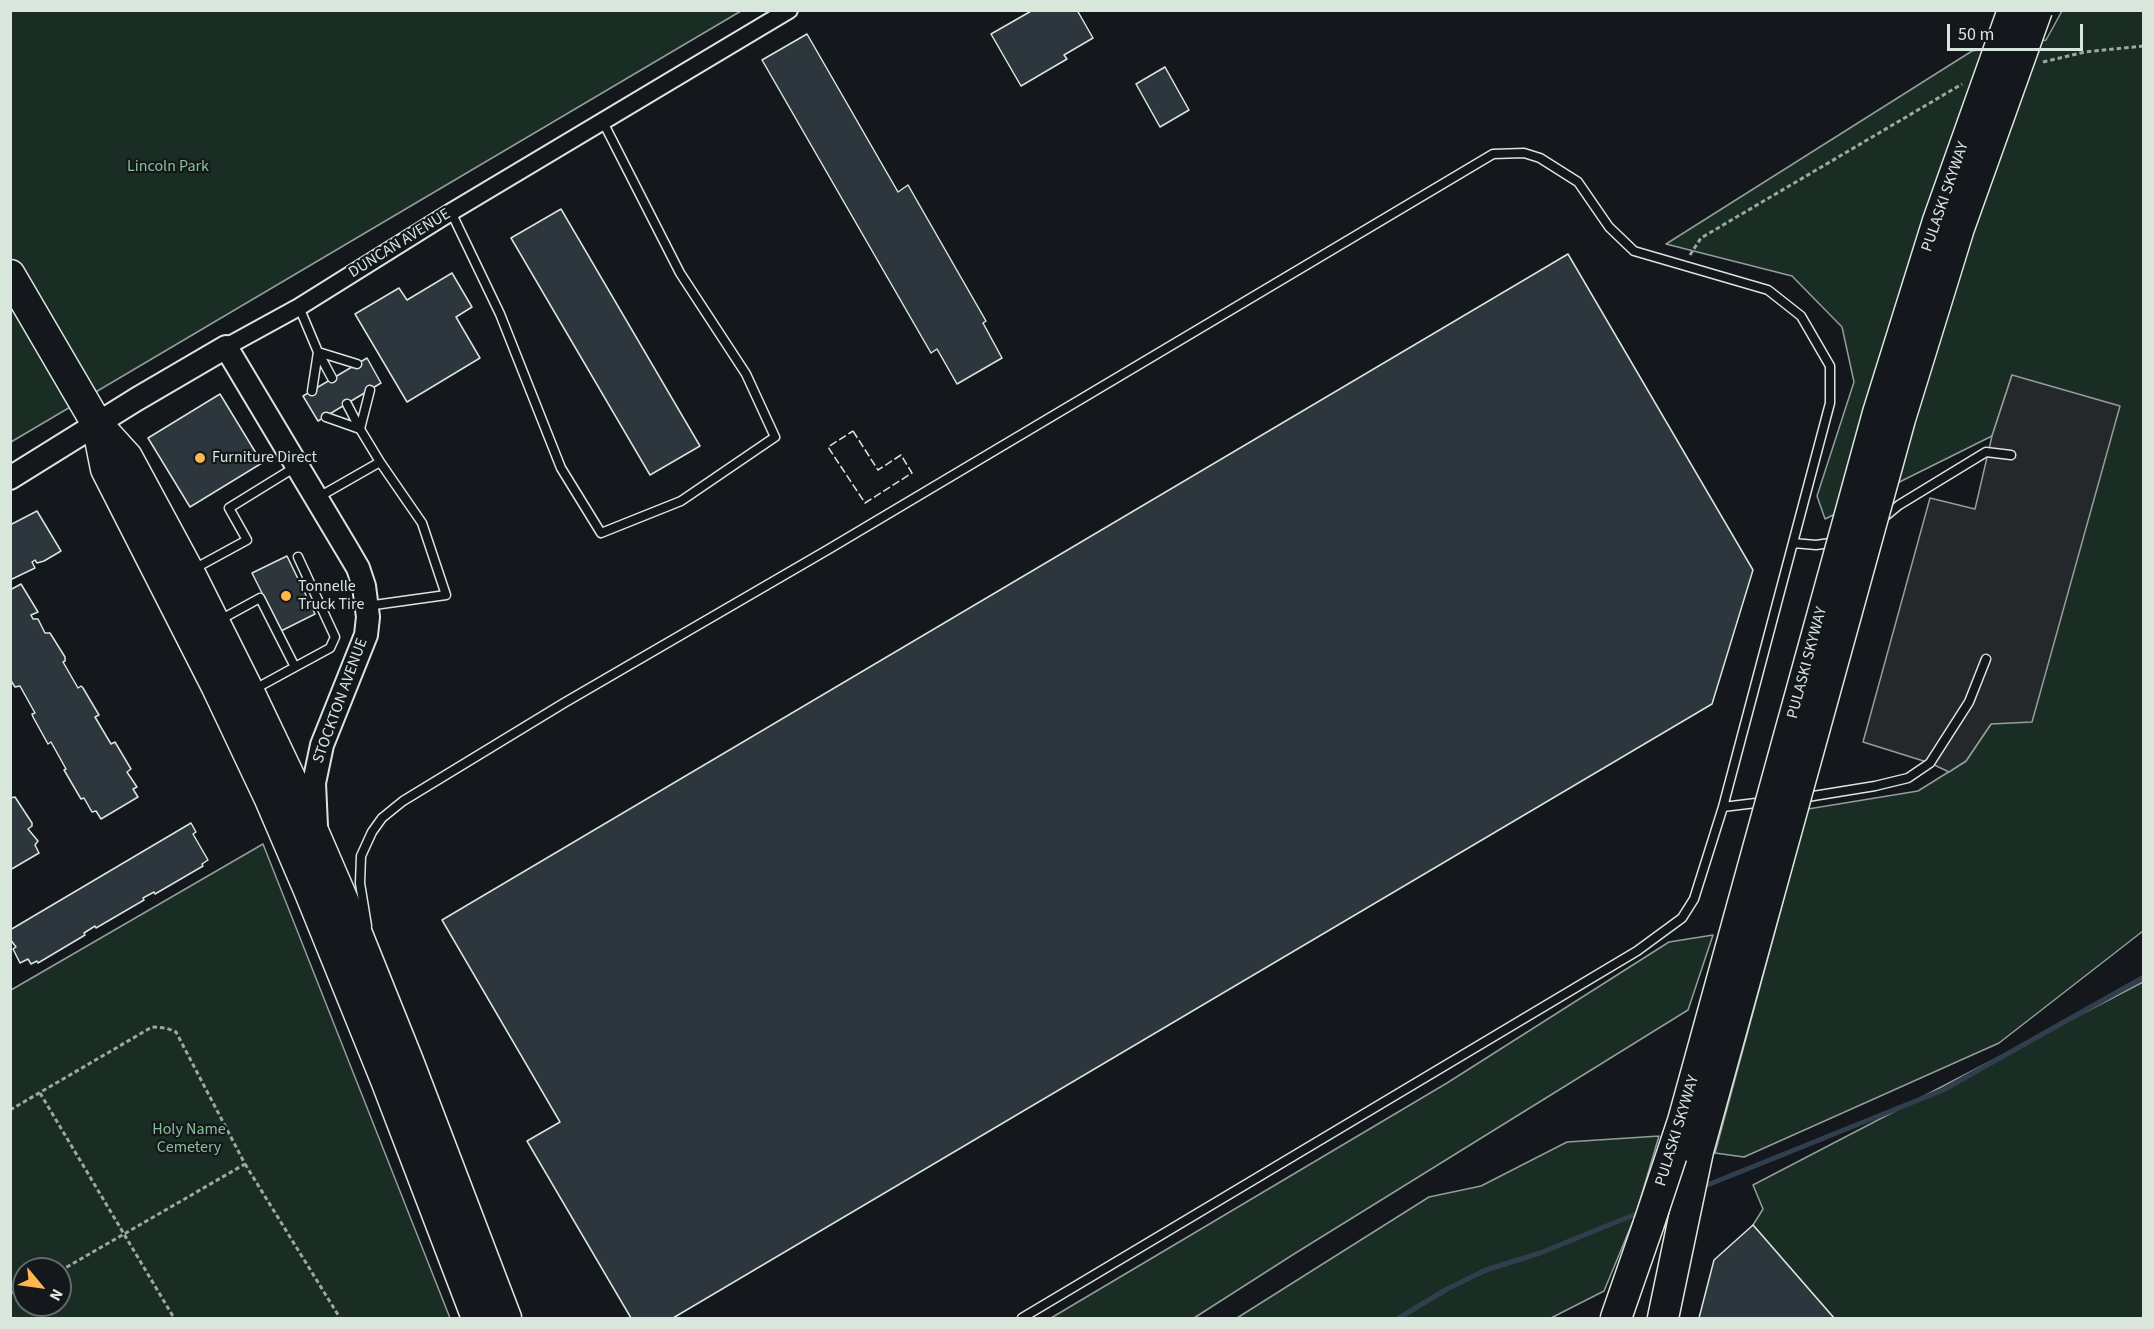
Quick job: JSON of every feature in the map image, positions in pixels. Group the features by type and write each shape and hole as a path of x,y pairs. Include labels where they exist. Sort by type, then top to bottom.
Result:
{"highway":[{"name":"PULASKI SKYWAY","path":"1616,1318 1683,1121 1884,391 1938,221 2013,10"},
{"name":"PULASKI SKYWAY","path":"1664,1318 1698,1151 1894,439 1959,228 2037,10"},
{"path":"10,275 97,424 127,457 215,622 249,692 317,840 379,989 506,1318"},
{"path":"97,424 106,469 217,687 265,788 309,890 477,1318"}],"main road":[{"name":"DUNCAN AVENUE","path":"10,478 226,347"},
{"name":"STOCKTON AVENUE","path":"226,347 358,568 364,586 367,626 363,644 322,745 318,762 314,794 317,840"}],"street":[{"name":"DUNCAN AVENUE","path":"226,347 299,307 452,212 789,10"}],"lane":[{"path":"452,212 500,314 561,468 601,533 681,501 775,437 746,374 680,273 603,122"},
{"path":"369,936 359,875 362,856 372,832 382,818 395,807 564,704 1493,154 1524,153 1540,158 1578,182 1609,227 1634,251 1768,290 1801,316 1830,366 1830,403 1723,807 1694,899 1682,918 1637,951 1022,1318"},
{"path":"299,307 318,352 333,378"},
{"path":"318,352 357,364"},
{"path":"312,391 318,352"},
{"path":"360,429 370,390"},
{"path":"347,404 380,462 422,523 446,595 367,606"},
{"path":"326,417 360,429"},
{"path":"1793,543 1816,545 1857,539 1899,505 1986,452 2012,455"},
{"path":"316,498 380,462"},
{"path":"189,572 247,540 229,508 297,466"},
{"path":"249,692 330,648 334,637 298,557"},
{"path":"215,622 260,598 295,667"},
{"path":"1723,807 1815,796 1908,778 1930,763 1969,702 1986,658"},
{"path":"371,946 379,989"}],"path":[{"path":"2043,62 2085,52 2144,46"},
{"path":"1683,266 1701,238 1969,80"},
{"path":"10,1110 152,1027 166,1028 176,1032 245,1164 340,1318"},
{"path":"40,1093 174,1318"},
{"path":"72,1264 245,1164"}],"green space":[{"name":"Lincoln Park","path":"11,10 741,11 11,442"},
{"path":"2062,11 2143,11 2143,931 1999,1043 1744,1157 1715,1153 1808,809 1918,791 1966,761 1991,724 2012,375 1992,436 1825,519 1817,496 1854,382 1842,327 1792,276 1666,244 1972,51 2046,40"},
{"name":"Holy Name Cemetery","path":"263,844 450,1318 11,1318 11,990"},
{"path":"1713,935 1688,1010 1194,1318 1051,1318 1447,1083 1669,942"},
{"path":"2143,982 2143,1318 1834,1318 1753,1225 1763,1209 1753,1185"},
{"path":"1659,1136 1636,1214 1604,1291 1551,1318 1237,1318 1429,1197 1481,1186 1567,1142"}],"shaded area":[{"path":"2012,375 2120,406 2032,722 1991,724 1966,761 1949,772 1930,763 1863,742 1930,498 1975,509 1992,436"}],"building":[{"path":"1033,10 1077,10 1093,38 1064,55 1067,59 1021,86 991,34"},
{"path":"807,34 898,192 908,185 986,321 983,323 1002,358 957,384 937,349 931,353 762,60"},
{"path":"1165,67 1189,110 1160,127 1136,84"},
{"path":"561,209 700,446 650,475 511,238"},
{"path":"1568,254 1753,570 1712,704 673,1318 631,1318 527,1141 560,1122 442,920"},
{"path":"452,273 472,307 456,317 480,358 407,402 355,314 399,288 407,300"},
{"path":"367,358 381,383 318,421 303,396"},
{"path":"220,394 262,463 190,507 148,438"},
{"path":"37,511 61,551 44,561 37,563 35,560 32,562 35,568 10,580 10,525"},
{"path":"287,556 315,614 281,631 252,573"},
{"path":"21,584 38,612 31,615 33,619 38,619 45,633 50,633 65,657 63,662 78,688 81,686 83,688 99,715 95,717 111,744 115,742 131,769 127,772 137,787 133,789 138,797 101,819 96,811 92,812 84,798 81,799 51,742 48,744 33,717 32,714 35,713 20,686 15,687 10,679 10,590"},
{"path":"15,797 32,823 28,829 38,841 35,845 39,853 10,870 10,798"},
{"path":"191,823 196,832 193,834 208,860 202,864 203,866 155,894 154,892 143,898 144,900 96,928 95,926 84,933 85,935 38,963 37,961 31,964 28,959 20,963 13,949 16,947 10,939 10,930"},
{"path":"1753,1225 1834,1318 1699,1318 1714,1260"}],"waterway":[{"path":"1700,1188 1943,1090 2144,977"},
{"path":"1399,1318 1447,1289 1486,1270 1540,1253 1641,1212"}],"fence":[{"path":"853,431 878,470 901,455 912,473 865,503 828,447 853,431"}],"place":[{"name":"Furniture Direct","path":"200,458"},
{"name":"Tonnelle Truck Tire","path":"286,596"}]}
